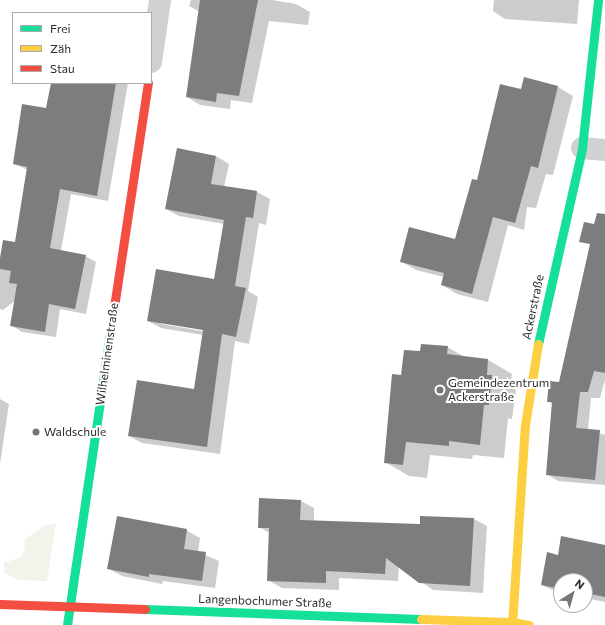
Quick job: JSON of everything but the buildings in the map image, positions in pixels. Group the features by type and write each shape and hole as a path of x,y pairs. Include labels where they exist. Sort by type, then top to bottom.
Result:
{"street":[{"path":"152,55 160,0"},
{"name":"Ackerstraße","path":"512,623 525,425 543,314 582,148 598,0"},
{"name":"Wilhelminenstraße","path":"67,625 148,84"},
{"path":"582,148 605,150"},
{"name":"Langenbochumer Straße","path":"0,604 512,623 529,625"}],"shaded area":[{"path":"56,523 47,581 18,580 4,572 4,563 21,557 25,548 24,540 45,525"}],"traffic: fast":[{"path":"538,344 582,148 598,0"},
{"path":"67,625 114,307"},
{"path":"145,609 421,619"}],"traffic: slow":[{"path":"512,625 525,425 538,344"},
{"path":"421,619 512,622 529,625"}],"traffic: jam":[{"path":"114,307 148,84"},
{"path":"0,604 145,609"}],"place":[{"name":"Gemeindezentrum Ackerstraße","path":"440,390"},
{"name":"Waldschule","path":"36,432"}]}
